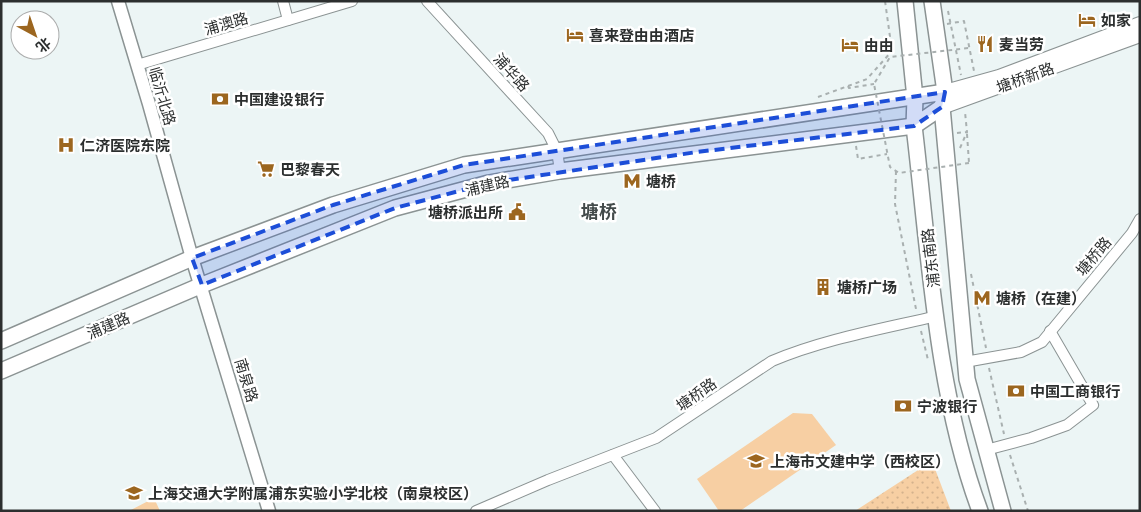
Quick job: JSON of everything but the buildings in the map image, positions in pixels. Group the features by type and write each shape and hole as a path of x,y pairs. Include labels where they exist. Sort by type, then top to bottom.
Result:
{"main road":[{"name":"浦东南路","path":"905,1 915,98 914,126 944,375 968,479 980,511"},
{"name":"浦东南路","path":"932,1 943,24 945,134 967,379 1003,511"},
{"name":"塘桥新路","path":"963,93 976,83 1140,24"},
{"name":"塘桥新路","path":"914,126 944,100 1140,35"},
{"name":"浦建路","path":"1,341 192,258 333,204 464,165 915,98"},
{"name":"塘桥新路","path":"915,98 944,100"},
{"name":"浦建路","path":"1,371 202,285 395,208 489,183 560,170 914,126"}],"street":[{"name":"临沂北路","path":"118,1 192,258"},
{"path":"283,1 288,20"},
{"name":"浦澳路","path":"137,65 352,1"},
{"name":"浦华路","path":"427,1 548,133 557,151 560,170"},
{"name":"塘桥路","path":"965,362 1021,352 1042,342 1132,233 1140,219"},
{"name":"南泉路","path":"192,258 202,285 269,511"},
{"name":"塘桥路","path":"476,511 664,434 772,361 852,336 937,316"},
{"path":"986,450 1067,425 1092,405 1050,331"},
{"path":"613,455 655,511"}],"path":[{"path":"817,98 867,80 892,51 885,1"},
{"path":"947,9 943,24 963,93 969,163 899,173 890,167 874,84 890,57 970,48"},
{"path":"943,24 964,21 976,83"},
{"path":"848,86 849,88 874,84"},
{"path":"945,134 967,132"},
{"path":"961,166 960,146 967,132"},
{"path":"858,159 887,154"},
{"path":"895,204 896,171"},
{"path":"971,272 1006,444 1028,511"}],"highlighted area":[{"path":"945,92 942,107 914,126 697,152 489,183 395,208 202,285 192,258 333,205 464,165"}],"shaded area":[{"path":"793,413 812,414 836,445 740,511 719,511 697,479"},
{"path":"932,461 951,511 855,511"},
{"path":"154,498 160,511 129,511"}],"place":[{"name":"如家","path":"1087,20"},
{"name":"喜来登由由酒店","path":"575,35"},
{"name":"麦当劳","path":"985,44"},
{"name":"由由","path":"850,45"},
{"name":"中国建设银行","path":"220,99"},
{"name":"仁济医院东院","path":"66,145"},
{"name":"巴黎春天","path":"266,169"},
{"name":"塘桥","path":"632,181"},
{"name":"塘桥派出所","path":"517,212"},
{"name":"塘桥广场","path":"823,287"},
{"name":"塘桥（在建）","path":"982,298"},
{"name":"中国工商银行","path":"1016,391"},
{"name":"宁波银行","path":"903,406"},
{"name":"上海市文建中学（西校区）","path":"756,461"},
{"name":"上海交通大学附属浦东实验小学北校（南泉校区）","path":"134,493"}],"district":[{"name":"塘桥","path":"599,211"}]}
